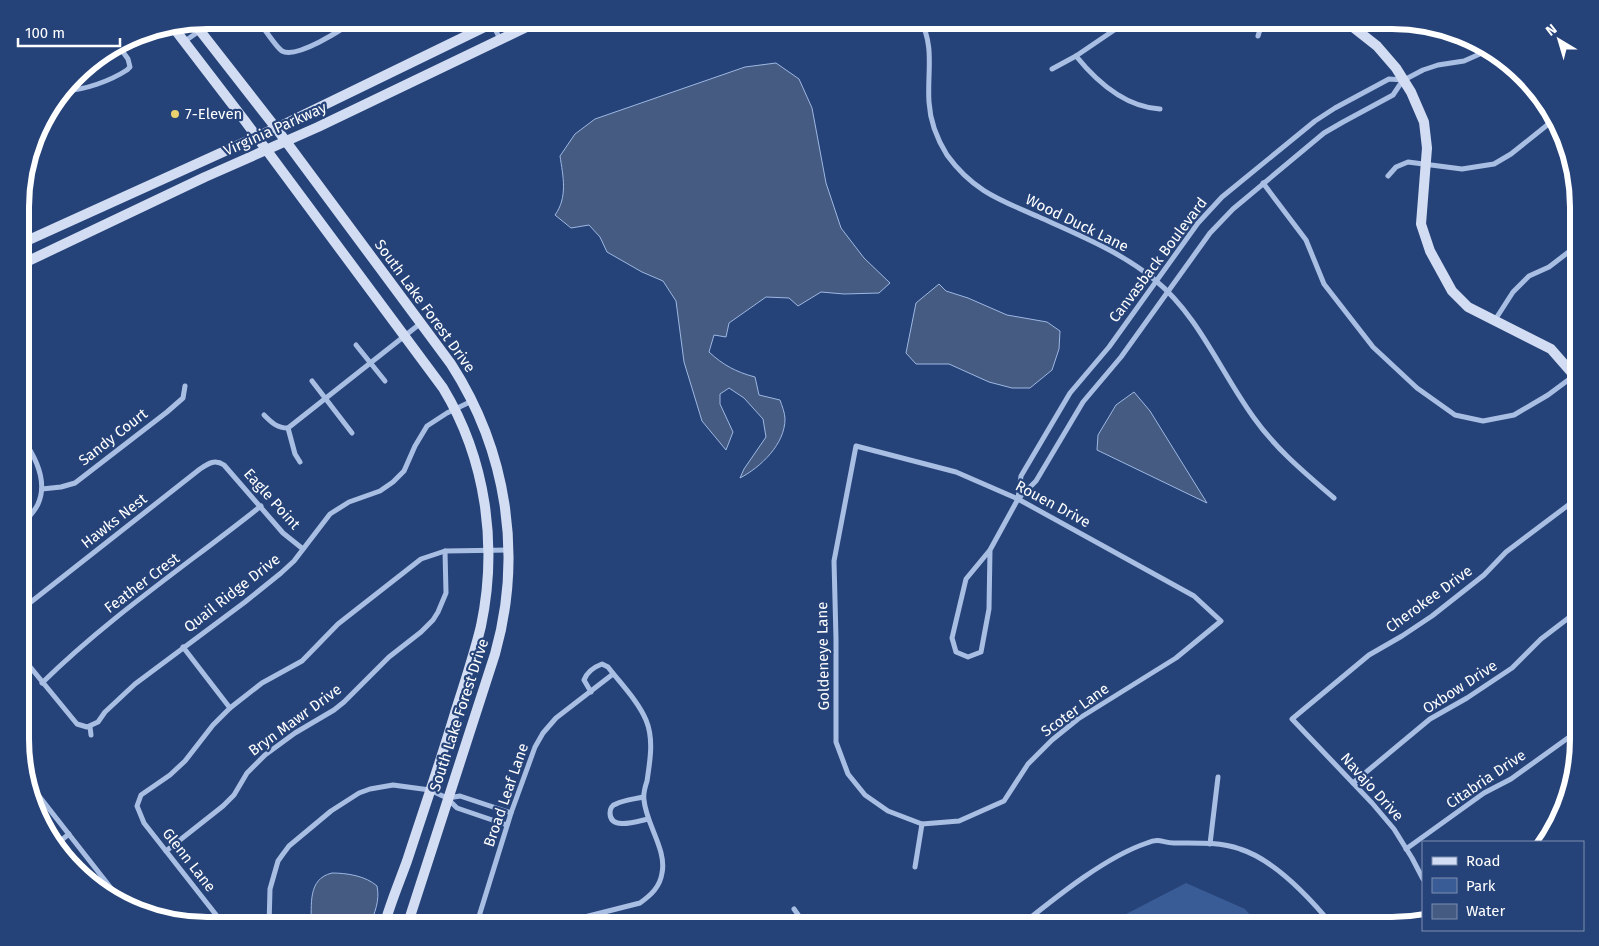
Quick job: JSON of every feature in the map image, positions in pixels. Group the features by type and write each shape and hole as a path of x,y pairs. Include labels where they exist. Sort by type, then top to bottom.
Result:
{"main road":[{"name":"South Lake Forest Drive","path":"199,29 276,128 452,364 472,401 492,447 501,480 506,509 509,550 508,591 500,636 410,917"},
{"name":"Virginia Parkway","path":"29,240 276,128 478,29"},
{"name":"Virginia Parkway","path":"29,261 521,29"},
{"path":"1355,29 1377,46 1404,80 1424,122 1427,148 1421,224 1430,251 1452,291 1468,307 1551,349 1570,369"},
{"name":"South Lake Forest Drive","path":"176,31 443,388 455,409 473,453 481,484 486,510 488,550 487,586 480,627 451,728 387,917"},
{"path":"87,214 94,230"}],"street":[{"path":"185,42 195,29"},
{"path":"265,29 282,51 289,53 298,51 333,35 341,29"},
{"path":"497,29 500,39"},
{"name":"Wood Duck Lane","path":"925,29 929,45 929,102 932,122 946,152 956,167 985,193 1101,246 1140,269 1156,281 1189,316 1254,419 1280,450 1334,498"},
{"path":"1052,69 1076,56 1116,29"},
{"path":"1258,36 1260,29"},
{"path":"71,91 92,85 123,72 130,67 128,59 122,51"},
{"name":"Canvasback Boulevard","path":"990,550 989,609 981,652 968,657 956,652 952,638 966,579 990,550 1018,499 1036,481 1083,402 1121,357 1210,233 1233,209 1324,134 1393,95 1404,80 1423,70 1438,65 1464,61 1481,53"},
{"path":"1076,56 1092,75 1111,90 1140,105 1160,109"},
{"name":"Canvasback Boulevard","path":"1018,499 1021,476 1070,393 1108,347 1208,212 1222,197 1315,121 1389,79 1404,80"},
{"path":"1388,176 1396,166 1408,162 1462,169 1494,164 1511,154 1549,123"},
{"path":"1263,184 1306,240 1324,284 1373,347 1417,388 1455,415 1483,421 1514,415 1570,381"},
{"path":"1495,320 1513,292 1529,276 1549,268 1570,251"},
{"path":"264,415 273,424 281,428 288,428 421,323"},
{"path":"356,345 385,381"},
{"path":"312,381 352,433"},
{"name":"Sandy Court","path":"42,489 75,483 183,398 185,386"},
{"name":"Quail Ridge Drive","path":"88,727 98,722 112,705 135,684 281,573 304,549 330,514 349,502 380,491 393,482 404,471 415,446 427,426 472,401"},
{"path":"288,428 295,454 300,462"},
{"name":"Rouen Drive","path":"856,446 956,472 1018,499 1194,596 1221,621"},
{"name":"Goldeneye Lane","path":"856,446 834,561 836,742 848,774 865,795 888,811 922,824"},
{"path":"29,450 37,464 42,489 38,504 29,516"},
{"name":"Hawks Nest","path":"29,603 200,469 213,462 219,462 224,465"},
{"name":"Eagle Point","path":"224,465 283,533 304,549"},
{"name":"Cherokee Drive","path":"1292,719 1369,654 1402,636 1432,616 1484,575 1506,552 1570,504"},
{"name":"Feather Crest","path":"42,683 67,658 102,629 261,506"},
{"path":"182,647 230,708 268,680 302,661 334,628 412,565 429,555 445,551 509,550"},
{"name":"Bryn Mawr Drive","path":"166,851 223,806 234,795 247,773 264,755 344,702 389,657 432,620 446,594 445,551"},
{"name":"Oxbow Drive","path":"1353,783 1430,719 1467,698 1512,668 1541,639 1570,617"},
{"name":"Scoter Lane","path":"922,824 959,821 1004,801 1028,764 1052,740 1078,720 1176,658 1221,621"},
{"path":"585,917 640,903 649,897 658,885 663,863 648,819 643,797 651,749 646,721 640,708 608,667 602,664 596,666 586,675 584,680 591,692"},
{"path":"29,666 78,724 88,727 91,735"},
{"name":"Broad Leaf Lane","path":"479,917 507,825 535,747 543,733 556,718 613,674"},
{"name":"Glenn Lane","path":"220,917 144,823 137,806 141,795 170,775 185,761 212,725 230,708"},
{"name":"Navajo Drive","path":"1292,719 1353,783 1394,830 1422,878"},
{"name":"Citabria Drive","path":"1406,849 1484,793 1511,779 1570,736"},
{"path":"1210,844 1218,777"},
{"path":"269,917 270,889 278,861 289,846 345,802 370,789 393,785 430,790 448,798 456,808 507,825"},
{"path":"37,793 112,889"},
{"path":"448,798 460,796 511,813"},
{"path":"643,797 616,803 611,808 610,815 614,822 621,824 648,819"},
{"path":"915,866 922,824"},
{"path":"61,841 69,834"},
{"path":"1032,917 1098,868 1137,847 1159,839 1173,844 1210,844 1240,848 1269,864 1307,897 1325,917"},
{"path":"794,909 800,917"}],"green space":[{"path":"1186,883 1245,909 1252,917 1120,917"}],"water":[{"path":"776,63 799,79 812,108 826,183 841,228 864,258 890,283 879,293 844,294 821,292 798,306 789,298 766,297 729,323 726,337 714,335 709,352 730,368 755,377 759,395 780,400 785,419 781,437 770,454 756,468 740,478 766,437 763,419 744,398 729,388 720,394 720,404 733,432 726,450 702,421 684,362 676,301 663,281 642,272 607,252 600,237 589,225 571,228 555,215 562,201 564,186 560,156 575,134 595,119 745,67"},
{"path":"939,284 946,291 968,298 1007,315 1047,322 1060,331 1059,349 1052,370 1030,388 1012,388 989,382 949,364 916,364 906,353 916,303"},
{"path":"1134,392 1150,411 1207,503 1097,450 1098,435 1116,405"},
{"path":"332,873 356,876 377,886 378,896 373,917 311,917 312,894 318,881"}],"place":[{"name":"7-Eleven","path":"175,114"}]}
